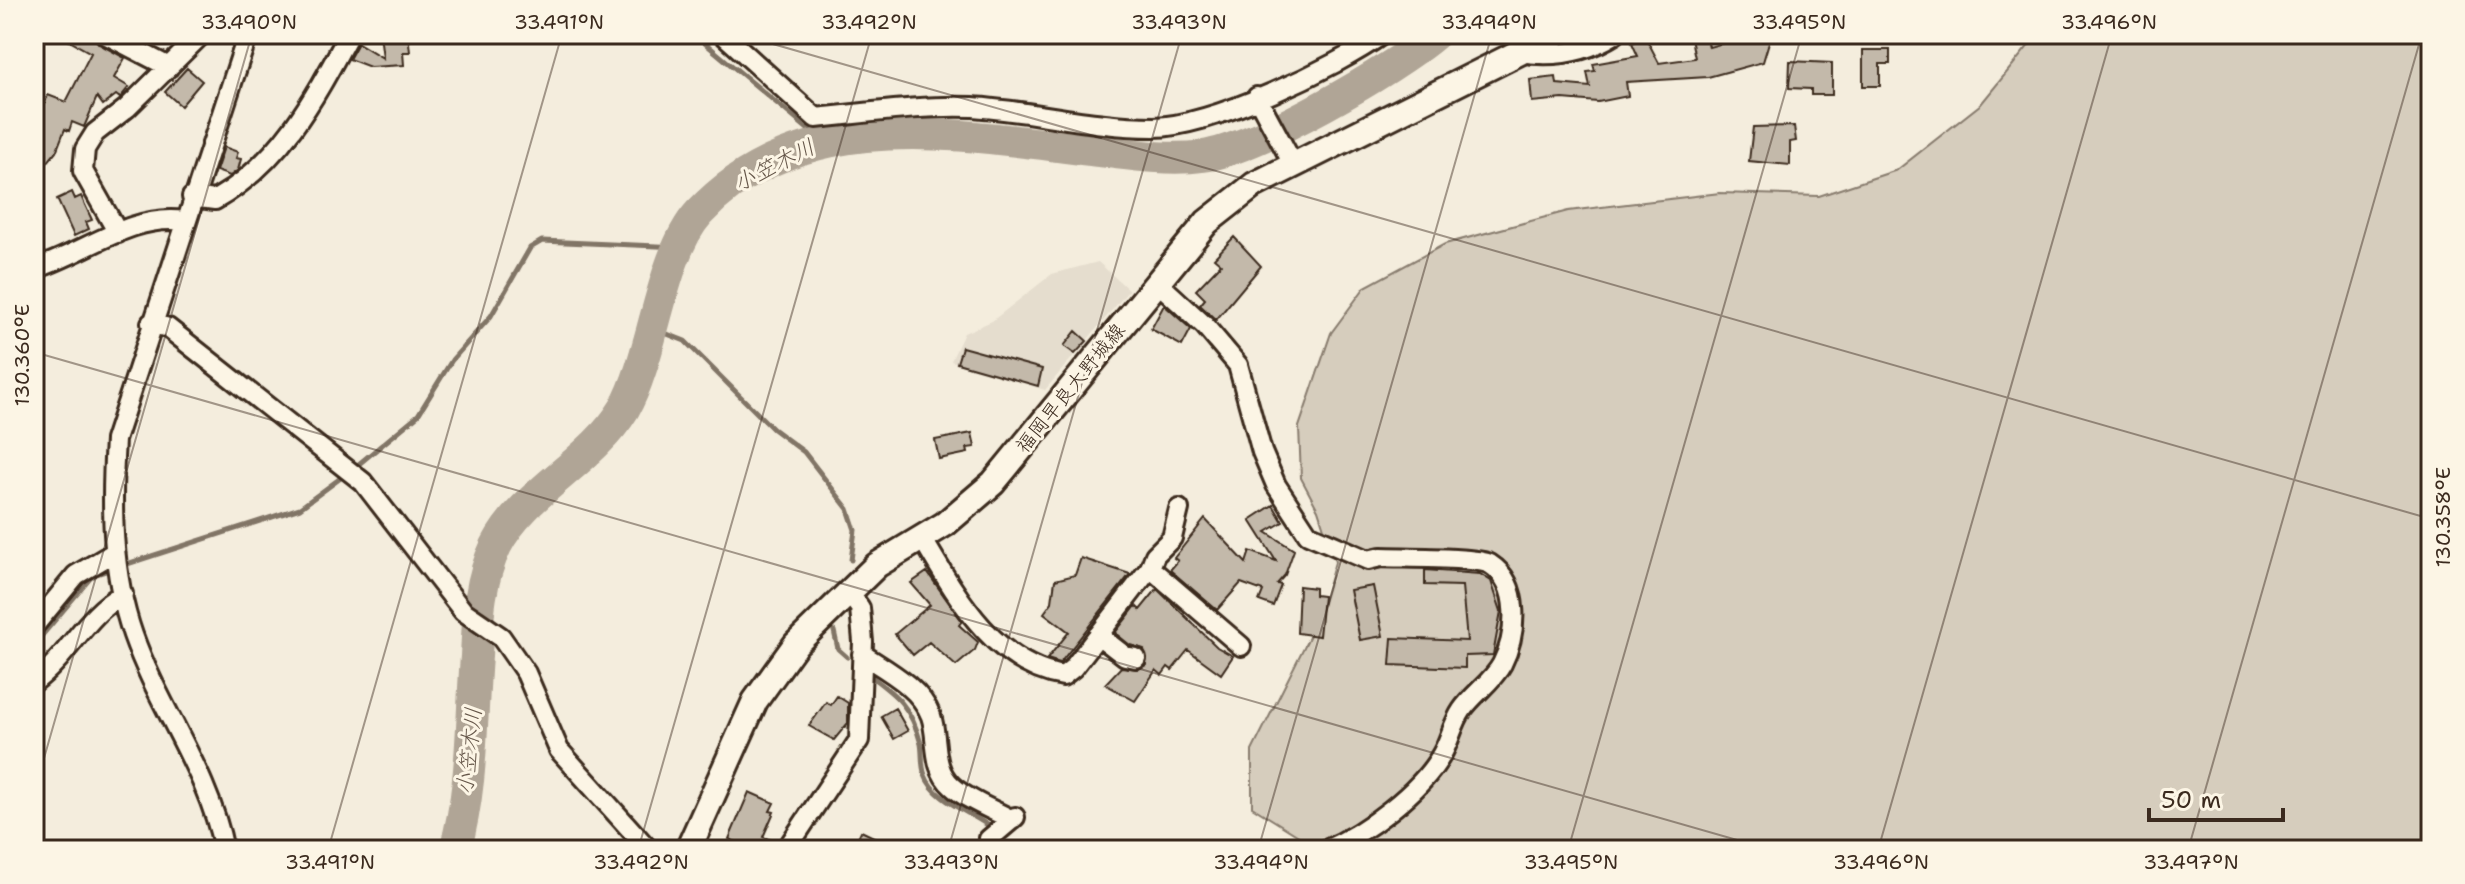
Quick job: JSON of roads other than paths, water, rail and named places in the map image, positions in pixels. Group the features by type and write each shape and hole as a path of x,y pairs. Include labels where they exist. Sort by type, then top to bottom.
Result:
{"main road":[{"name":"福岡早良大野城線","path":"688,850 755,701 796,644 877,565 945,524 993,483 1207,222 1254,185 1556,34"}],"street":[{"path":"105,34 169,67"},
{"path":"118,233 83,171 85,149 95,133 202,34"},
{"path":"224,850 213,804 134,636 115,552 111,503 115,440 184,221 248,34"},
{"path":"192,197 215,200 262,167 286,142 349,34"},
{"path":"723,34 816,118 918,108 973,107 1155,127 1194,121 1257,97 1343,59 1383,34"},
{"path":"1518,52 1544,56 1577,52 1615,34"},
{"path":"1257,97 1293,164"},
{"path":"34,269 118,233 163,218 184,221"},
{"path":"1157,282 1205,326 1238,365 1276,485 1308,534 1368,560 1486,562 1503,575 1512,592 1511,640 1501,666 1461,711 1442,756 1395,807 1351,839 1326,850"},
{"path":"151,323 168,328 363,482 463,611 501,637 526,673 559,750 649,850"},
{"path":"922,538 950,584 986,632 1013,658 1038,672 1063,676 1150,568 1155,555 1172,538 1179,509"},
{"path":"34,626 76,575 115,552"},
{"path":"1150,568 1241,646"},
{"path":"34,682 56,666 104,604 122,589"},
{"path":"786,850 859,740 860,608 848,591"},
{"path":"1098,635 1125,656 1136,658"},
{"path":"862,654 913,690 926,706 932,718 937,761 952,787 1011,821 990,845"}],"waterway":[{"path":"694,34 822,141"},
{"name":"小笠木川","path":"455,850 468,778 480,600 490,559 508,527 523,509 594,445 624,409 643,362 675,254 686,232 699,213 740,178 785,155 833,141 884,135 936,134 1133,155 1203,156 1255,139 1323,106 1389,67 1435,34"},
{"path":"354,468 418,415 452,360 491,316 530,248 542,241 680,247"},
{"path":"652,328 685,341 773,429 804,452 848,509 855,530 851,560"},
{"path":"34,645 93,575 300,508 346,474"},
{"path":"834,631 838,649 847,657"},
{"path":"865,672 894,695 907,710 917,731 924,771 930,784 945,799 993,829"},
{"path":"999,837 1006,850"}]}
